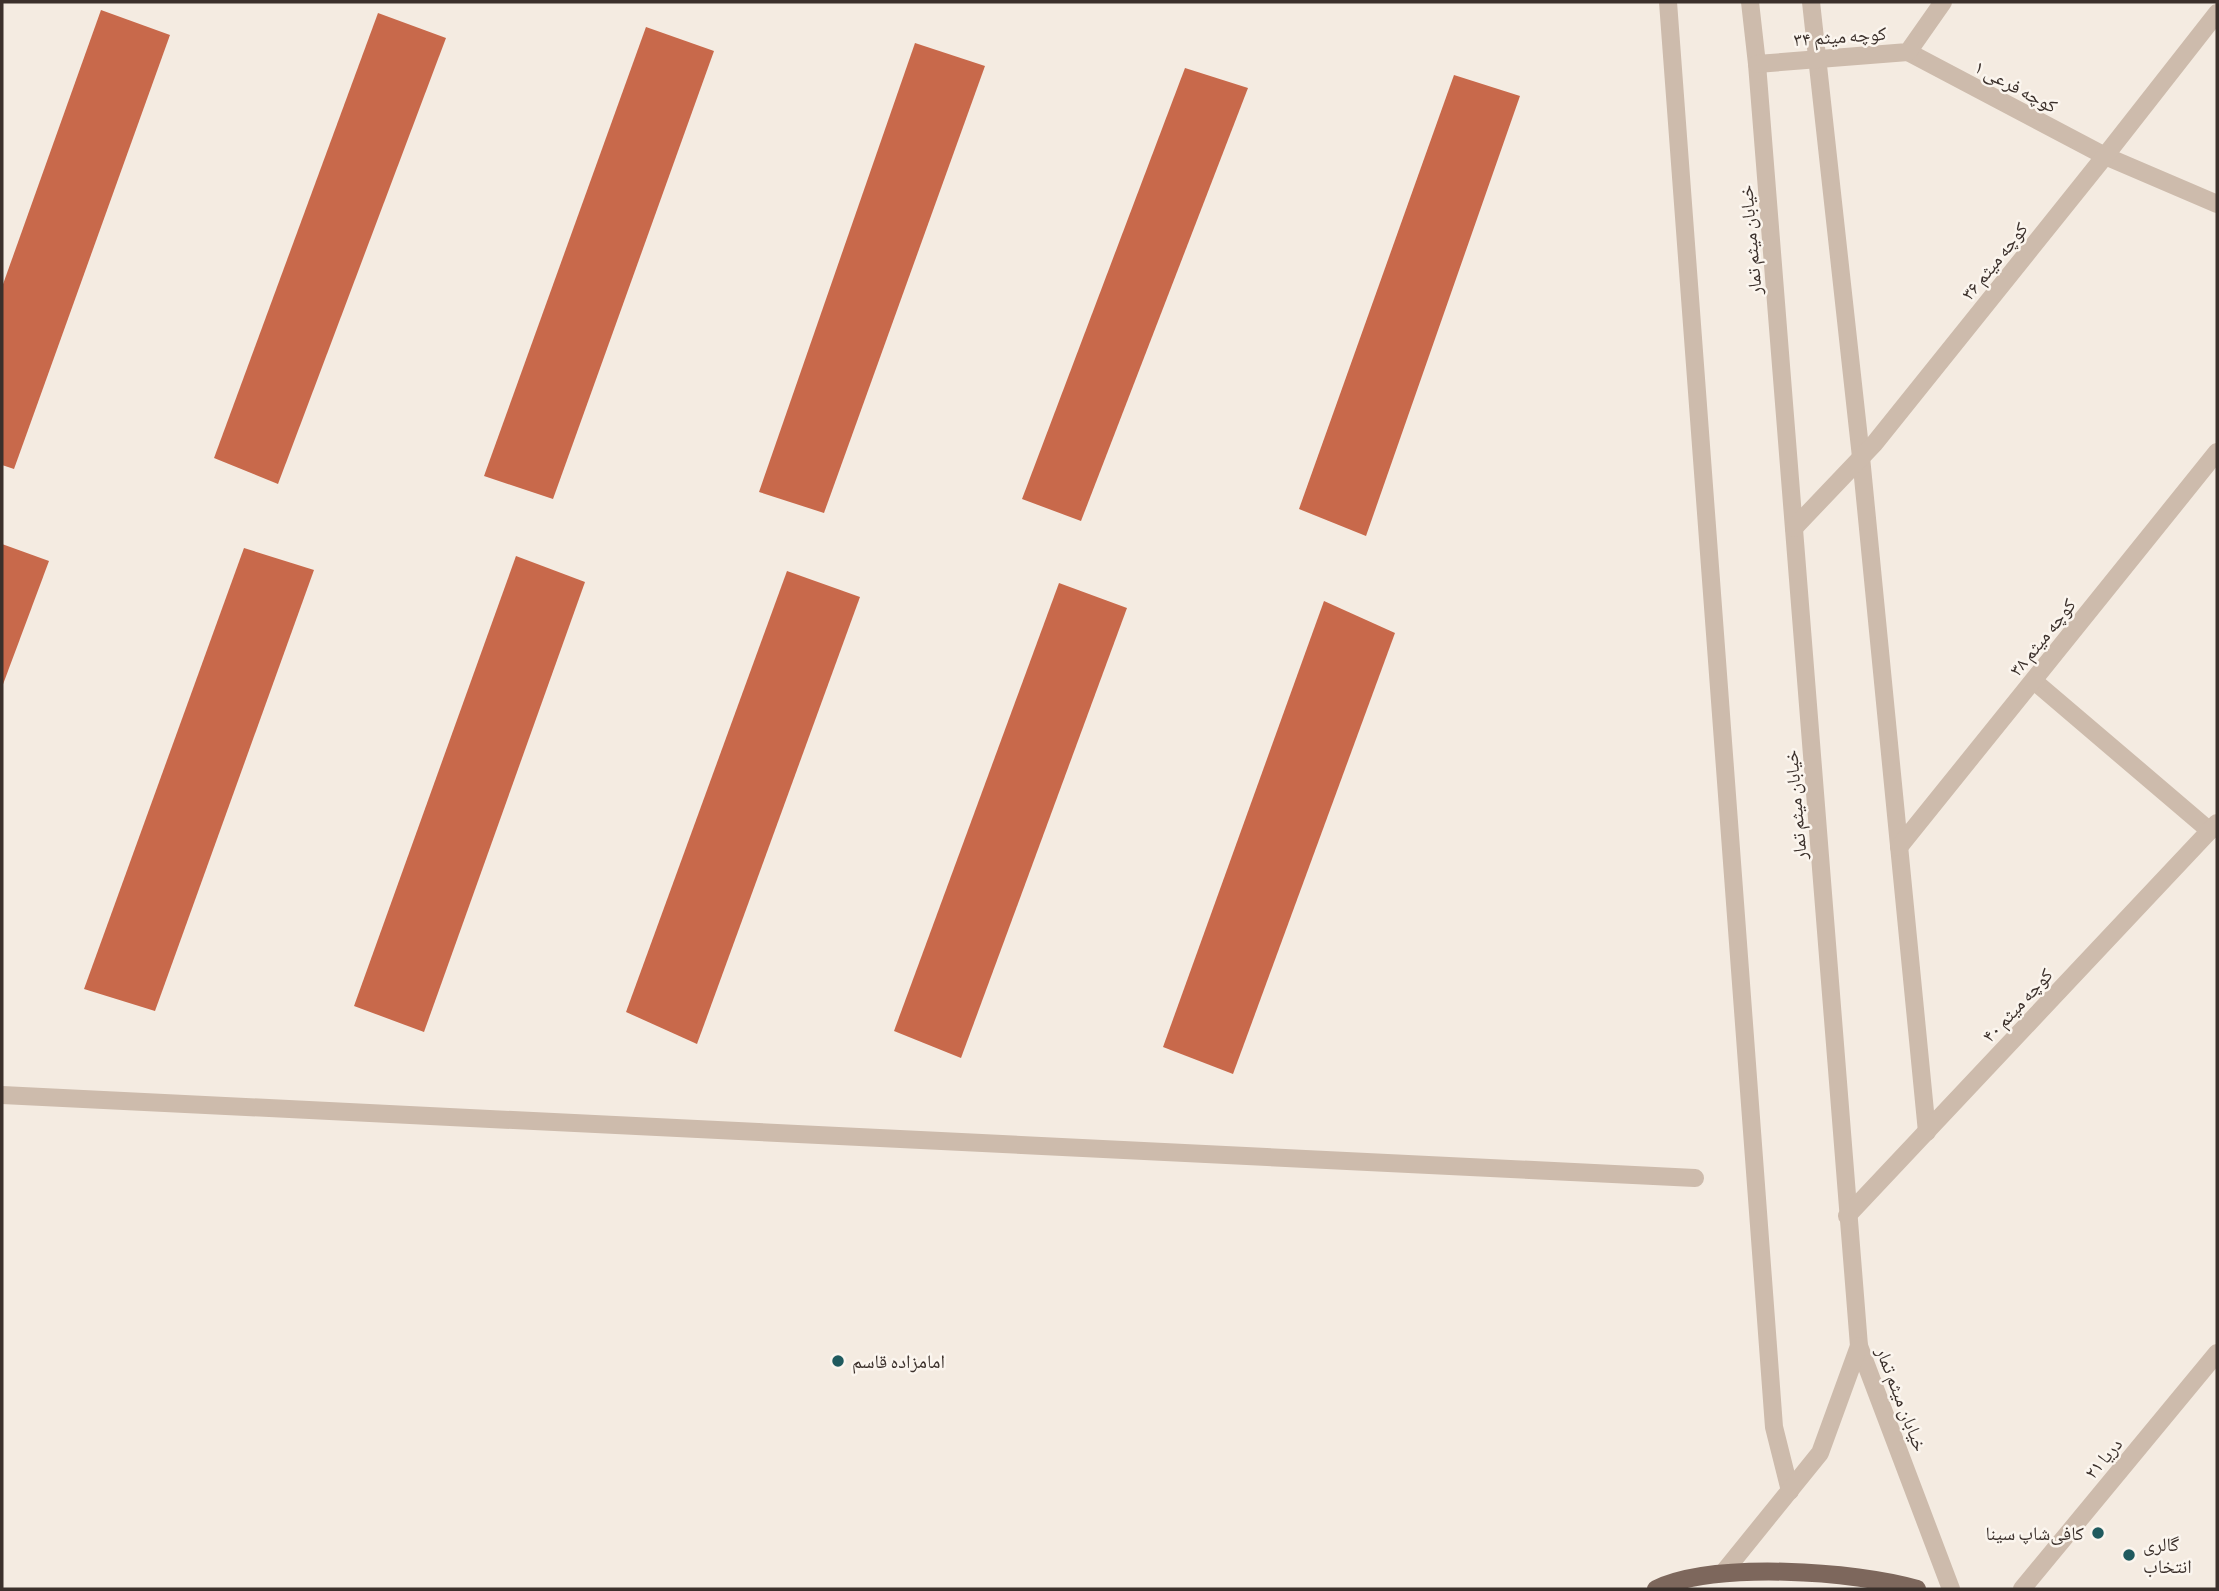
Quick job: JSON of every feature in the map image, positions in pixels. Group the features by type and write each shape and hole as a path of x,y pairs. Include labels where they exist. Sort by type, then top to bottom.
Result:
{"main road":[{"path":"1656,1589 1669,1583 1723,1573 1806,1573 1892,1582 1917,1589"}],"street":[{"path":"1668,2 1774,1427 1790,1490"},
{"name":"خیابان میثم تمار","path":"1749,2 1757,64 1859,1346 1951,1589"},
{"path":"1811,2 1861,457 1927,1132"},
{"name":"کوچه میثم ۳۴","path":"1757,64 1908,52 1943,2"},
{"name":"کوچه میثم ۳۶","path":"1794,528 1891,423 2217,13"},
{"name":"کوچه فرعی ۱","path":"1908,52 2105,156 2217,204"},
{"name":"کوچه میثم ۳۸","path":"1899,847 2217,452"},
{"path":"2034,681 2213,827"},
{"name":"کوچه میثم ۴۰","path":"1847,1216 2213,827"},
{"path":"2,1095 1695,1178"},
{"path":"1723,1573 1820,1453 1859,1346"},
{"name":"دریا ۲۱","path":"2022,1589 2217,1353"}],"building":[{"path":"101,10 170,35 14,469 2,465 2,287"},
{"path":"378,13 446,38 278,484 214,458"},
{"path":"646,27 714,51 553,499 484,476"},
{"path":"915,43 985,66 824,513 759,492"},
{"path":"1185,68 1248,88 1081,521 1022,499"},
{"path":"1454,75 1520,96 1366,536 1299,509"},
{"path":"2,544 49,561 2,687"},
{"path":"244,548 314,570 155,1011 84,989"},
{"path":"516,556 585,582 424,1032 354,1006"},
{"path":"787,571 860,597 697,1044 626,1012"},
{"path":"1059,583 1127,608 961,1058 894,1031"},
{"path":"1324,601 1395,633 1233,1074 1163,1047"}],"place":[{"name":"امامزاده قاسم","path":"838,1361"},
{"name":"کافی‌شاپ سینا","path":"2098,1533"},
{"name":"گالری انتخاب","path":"2129,1555"}]}
